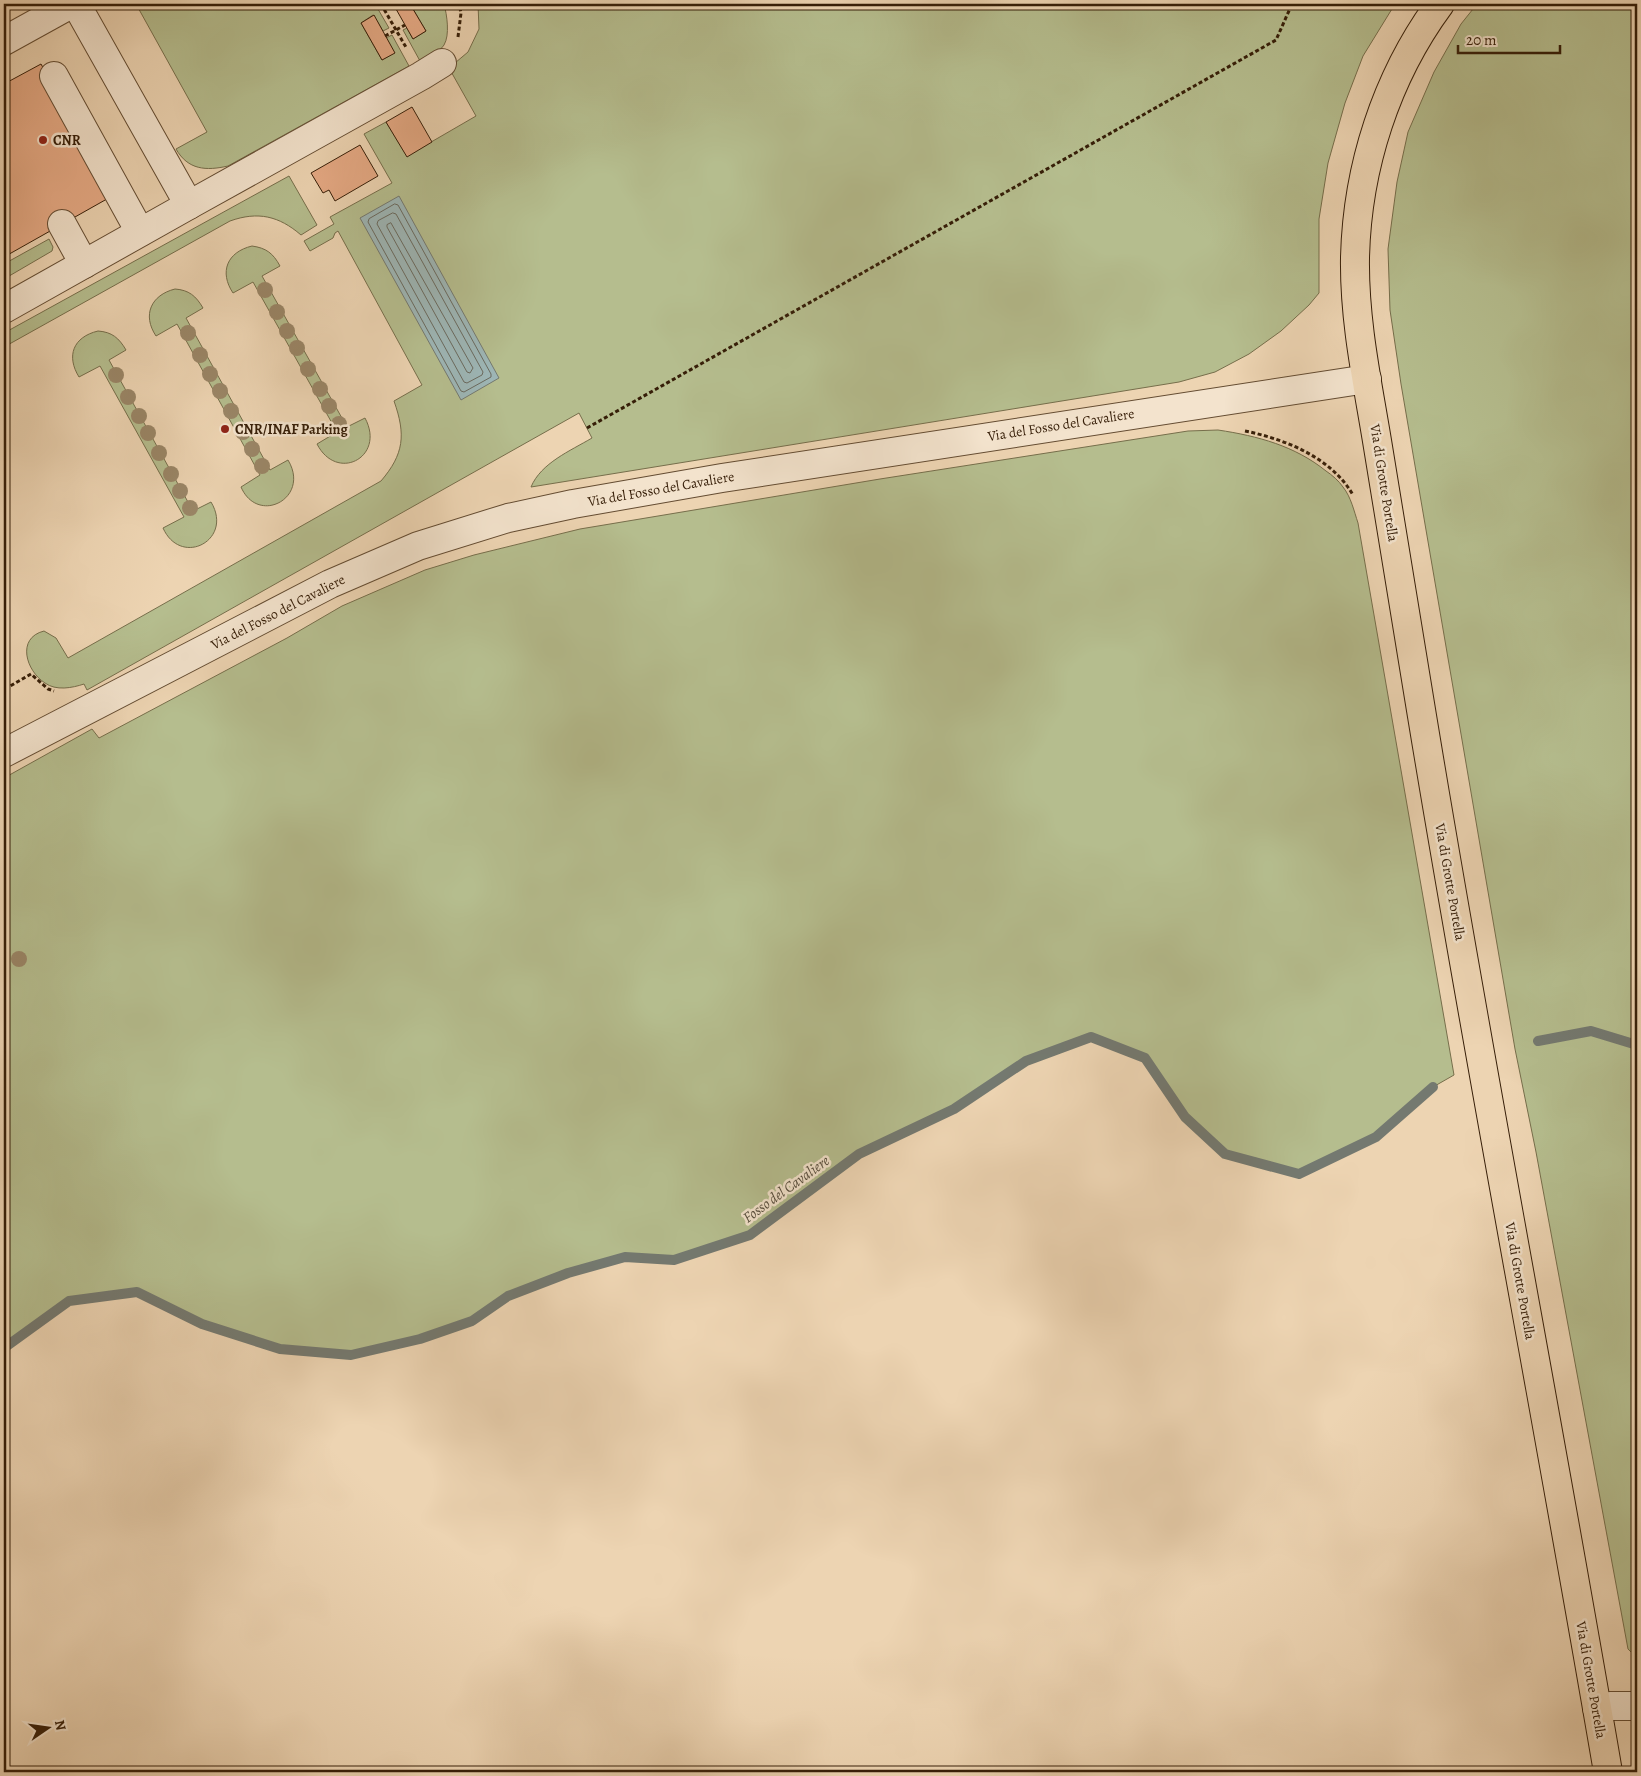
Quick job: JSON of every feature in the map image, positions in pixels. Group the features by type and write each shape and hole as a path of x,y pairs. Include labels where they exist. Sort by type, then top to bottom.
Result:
{"main road":[{"name":"Via di Grotte Portella","path":"1440,4 1413,45 1398,73 1376,132 1362,192 1357,225 1355,288 1367,379 1476,1033 1608,1772"}],"street":[{"path":"4,41 71,4"},
{"path":"76,4 189,205"},
{"path":"4,309 432,69"},
{"path":"54,76 140,232"},
{"path":"62,224 84,264"},
{"name":"Via del Fosso del Cavaliere","path":"4,753 330,584 418,546 508,518 573,504 722,478 1367,379"},
{"path":"1597,1708 1637,1706"}],"path":[{"path":"381,4 396,29 432,69"},
{"path":"587,428 1276,40 1292,4"},
{"path":"385,36 405,24"},
{"path":"1237,430 1270,437 1316,458 1346,483 1356,504"},
{"path":"4,689 31,674 48,689 56,692"}],"green space":[{"path":"136,4 375,4 389,28 383,31 373,15 361,23 382,60 394,53 386,38 392,35 409,66 228,166 198,167 186,161 176,149 207,132"},
{"path":"410,4 444,4 446,14 447,31 444,45 436,53 420,61 403,30 407,28 413,39 426,31"},
{"path":"478,4 1395,4 1363,56 1345,103 1328,163 1319,219 1319,293 1281,331 1249,354 1215,372 1179,382 531,487 549,464 592,438 579,413 87,690 84,684 69,688 49,686 38,678 29,663 27,647 35,635 44,631 56,638 68,658 381,481 389,471 401,444 400,424 394,401 422,385 338,231 333,238 310,251 304,241 334,224 330,217 392,183 364,134 386,122 407,156 476,116 449,68 468,52 479,29"},
{"path":"1477,4 1637,4 1637,1658 1628,1649 1536,1152 1515,1049 1390,310 1388,249 1397,182 1408,132 1434,72 1461,24"},
{"path":"289,176 317,225 301,235 285,223 268,217 250,216 230,221 4,347 4,333"},
{"path":"49,239 53,247 52,251 4,279 4,264"},
{"path":"252,246 269,252 280,266 262,276 347,427 365,418 370,432 369,444 364,454 356,460 347,463 336,462 326,456 317,444 337,432 253,282 233,293 229,285 226,270 231,258 243,249"},
{"path":"175,289 192,294 203,308 186,318 270,470 288,460 293,474 293,486 288,496 280,502 269,506 259,505 249,499 241,487 260,475 177,324 156,336 152,328 150,321 151,307 160,296"},
{"path":"98,331 115,336 126,350 109,360 193,511 211,502 216,516 216,528 211,537 202,544 192,547 181,546 171,540 163,528 184,517 100,366 79,377 75,369 73,362 74,348 83,338"},
{"path":"1218,430 1247,435 1275,443 1314,462 1333,476 1346,491 1358,523 1454,1075 1433,1087 1376,1137 1299,1174 1225,1154 1185,1117 1145,1058 1091,1037 1026,1060 954,1109 859,1154 750,1235 674,1260 625,1257 568,1273 508,1296 472,1321 420,1339 351,1355 280,1349 202,1324 137,1292 69,1301 4,1348 4,778 92,729 99,738 287,638 342,606 425,570 474,555 580,529 880,479 1188,431"}],"water":[{"path":"399,196 499,378 461,400 360,218"}],"building":[{"path":"405,4 410,4 426,31 413,39 396,9"},
{"path":"374,15 395,53 382,60 361,23"},
{"name":"CNR","path":"41,64 114,195 4,257 4,84"},
{"path":"412,107 432,142 407,157 386,122"},
{"path":"360,145 378,176 335,201 329,190 323,193 311,173"}],"waterway":[{"path":"1538,1041 1591,1031 1637,1045"},
{"name":"Fosso del Cavaliere","path":"4,1348 69,1301 137,1292 202,1324 280,1349 351,1355 420,1339 472,1321 508,1296 568,1273 625,1257 674,1260 750,1235 859,1154 954,1109 1026,1061 1091,1037 1145,1058 1185,1117 1225,1154 1299,1174 1376,1137 1433,1087"}],"place":[{"name":"CNR","path":"43,140"},
{"name":"CNR/INAF Parking","path":"225,429"}]}
